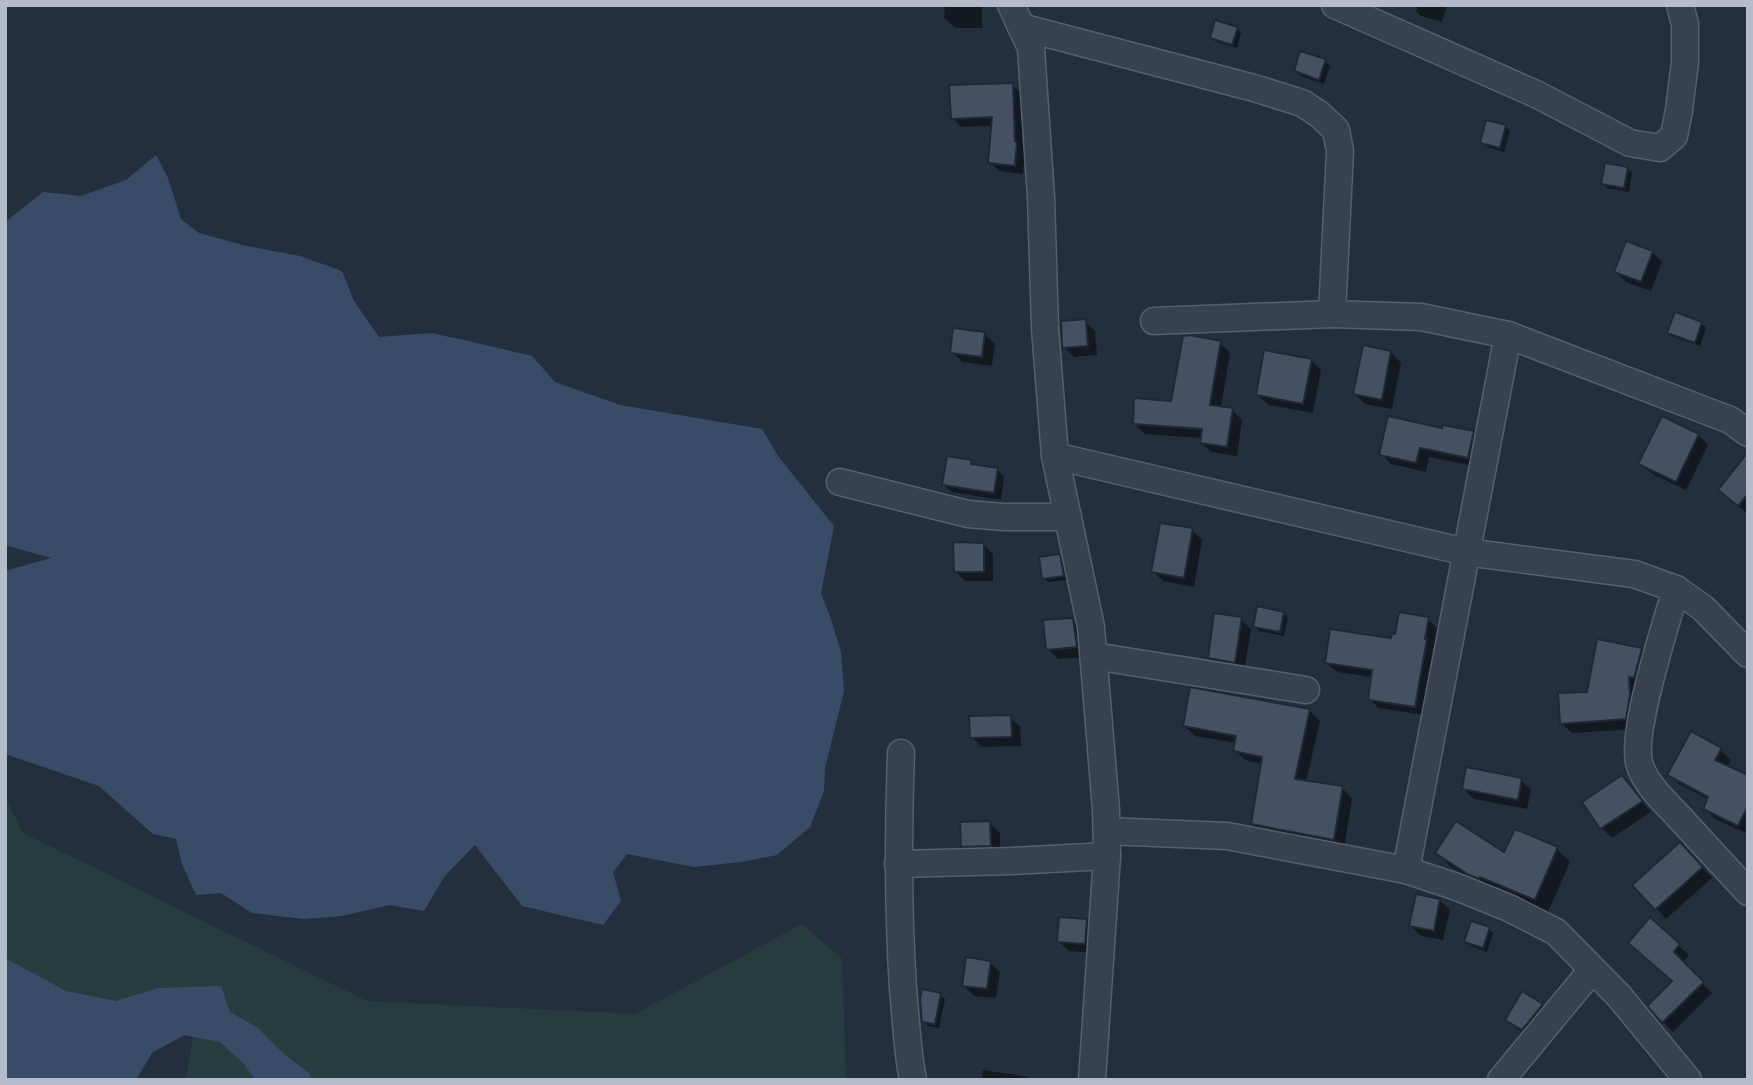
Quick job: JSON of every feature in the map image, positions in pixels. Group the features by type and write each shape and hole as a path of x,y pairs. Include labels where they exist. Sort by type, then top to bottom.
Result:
{"street":[{"path":"1335,5 1538,95 1630,143 1660,148 1674,136 1679,110 1685,62 1685,24 1680,5"},
{"path":"1016,16 1302,103 1336,130 1340,151 1332,314"},
{"path":"1016,16 1031,48 1041,197 1045,328 1055,456 1091,627 1094,656 1107,843 1092,1080"},
{"path":"1154,321 1332,314 1421,317 1508,335 1730,420 1748,433"},
{"path":"1406,870 1508,335"},
{"path":"1055,456 1466,552 1634,574 1676,589 1703,608 1748,654"},
{"path":"840,482 968,514 1068,517"},
{"path":"1676,589 1651,677 1638,746 1638,763 1644,776 1661,797 1748,892"},
{"path":"1094,656 1306,690"},
{"path":"901,753 898,864 901,955 913,1080"},
{"path":"898,864 1107,843 1227,836 1406,870 1457,887 1556,932 1619,996 1688,1080"},
{"path":"1501,1080 1592,970"}],"green space":[{"path":"5,797 23,833 367,1001 635,1014 802,924 842,959 846,1080 186,1080 197,1010 76,1016 5,979"}],"water":[{"path":"156,155 168,178 181,219 199,233 246,246 300,256 342,271 354,301 379,337 431,333 532,356 555,382 620,405 762,429 778,456 834,526 821,593 841,652 844,691 825,768 824,791 810,827 777,855 741,862 694,867 627,854 613,872 621,901 603,925 522,906 475,845 444,877 424,911 390,905 342,916 304,919 252,913 221,893 196,895 182,864 176,839 153,834 99,786 5,754 5,571 51,558 5,545 5,222 43,192 81,196 126,180"},
{"path":"5,958 66,991 116,1001 158,988 221,986 230,1012 258,1028 284,1054 309,1073 313,1080 255,1080 244,1064 220,1042 184,1035 152,1053 136,1080 5,1080"}],"building":[{"path":"1215,20 1238,27 1232,45 1210,38"},
{"path":"1300,51 1326,59 1319,80 1294,71"},
{"path":"1013,83 1017,142 1015,166 988,163 992,117 951,119 949,85"},
{"path":"1486,120 1506,125 1500,148 1480,143"},
{"path":"1605,163 1628,167 1624,188 1601,184"},
{"path":"1626,241 1653,251 1641,282 1614,272"},
{"path":"1675,312 1702,322 1695,343 1667,333"},
{"path":"1086,319 1088,346 1062,348 1061,321"},
{"path":"953,328 985,332 982,357 950,353"},
{"path":"1183,336 1221,341 1210,405 1233,408 1227,447 1200,443 1202,429 1133,424 1134,398 1171,401"},
{"path":"1363,345 1391,351 1382,400 1353,394"},
{"path":"1264,350 1312,359 1303,404 1256,395"},
{"path":"1388,416 1442,428 1443,425 1474,431 1468,458 1420,448 1416,463 1379,455"},
{"path":"1662,416 1699,434 1676,482 1638,464"},
{"path":"1748,452 1748,494 1738,506 1718,490"},
{"path":"947,456 972,460 971,464 998,468 994,493 942,485"},
{"path":"1160,523 1193,528 1184,578 1151,572"},
{"path":"953,542 984,543 984,572 954,572"},
{"path":"1060,554 1064,576 1042,579 1039,557"},
{"path":"1257,606 1284,612 1280,632 1253,627"},
{"path":"1399,612 1429,617 1415,707 1368,700 1372,670 1325,663 1330,629 1391,638 1392,633 1395,634"},
{"path":"1214,613 1242,617 1235,663 1208,658"},
{"path":"1073,618 1077,647 1046,650 1043,620"},
{"path":"1597,639 1642,648 1634,678 1629,677 1630,695 1626,719 1560,724 1558,693 1587,692"},
{"path":"1190,687 1310,709 1295,779 1343,786 1334,840 1251,824 1262,757 1233,751 1236,736 1183,726"},
{"path":"1011,715 1012,737 970,738 969,716"},
{"path":"1691,731 1722,748 1715,760 1748,775 1748,806 1738,826 1703,809 1708,797 1667,775"},
{"path":"1466,767 1522,778 1518,800 1462,789"},
{"path":"1622,775 1643,801 1600,829 1582,802"},
{"path":"990,821 991,846 961,847 960,822"},
{"path":"1456,821 1504,852 1515,829 1558,847 1535,900 1469,875 1435,853"},
{"path":"1680,842 1703,867 1655,910 1632,885"},
{"path":"1416,894 1440,899 1434,931 1409,926"},
{"path":"1059,917 1087,919 1085,944 1057,942"},
{"path":"1650,917 1680,944 1674,952 1704,982 1662,1023 1647,1006 1672,981 1628,943"},
{"path":"1471,921 1490,927 1483,948 1464,942"},
{"path":"966,957 991,961 987,989 962,986"},
{"path":"922,989 941,993 935,1024 922,1022"},
{"path":"1522,991 1543,1004 1522,1030 1505,1020"}]}
